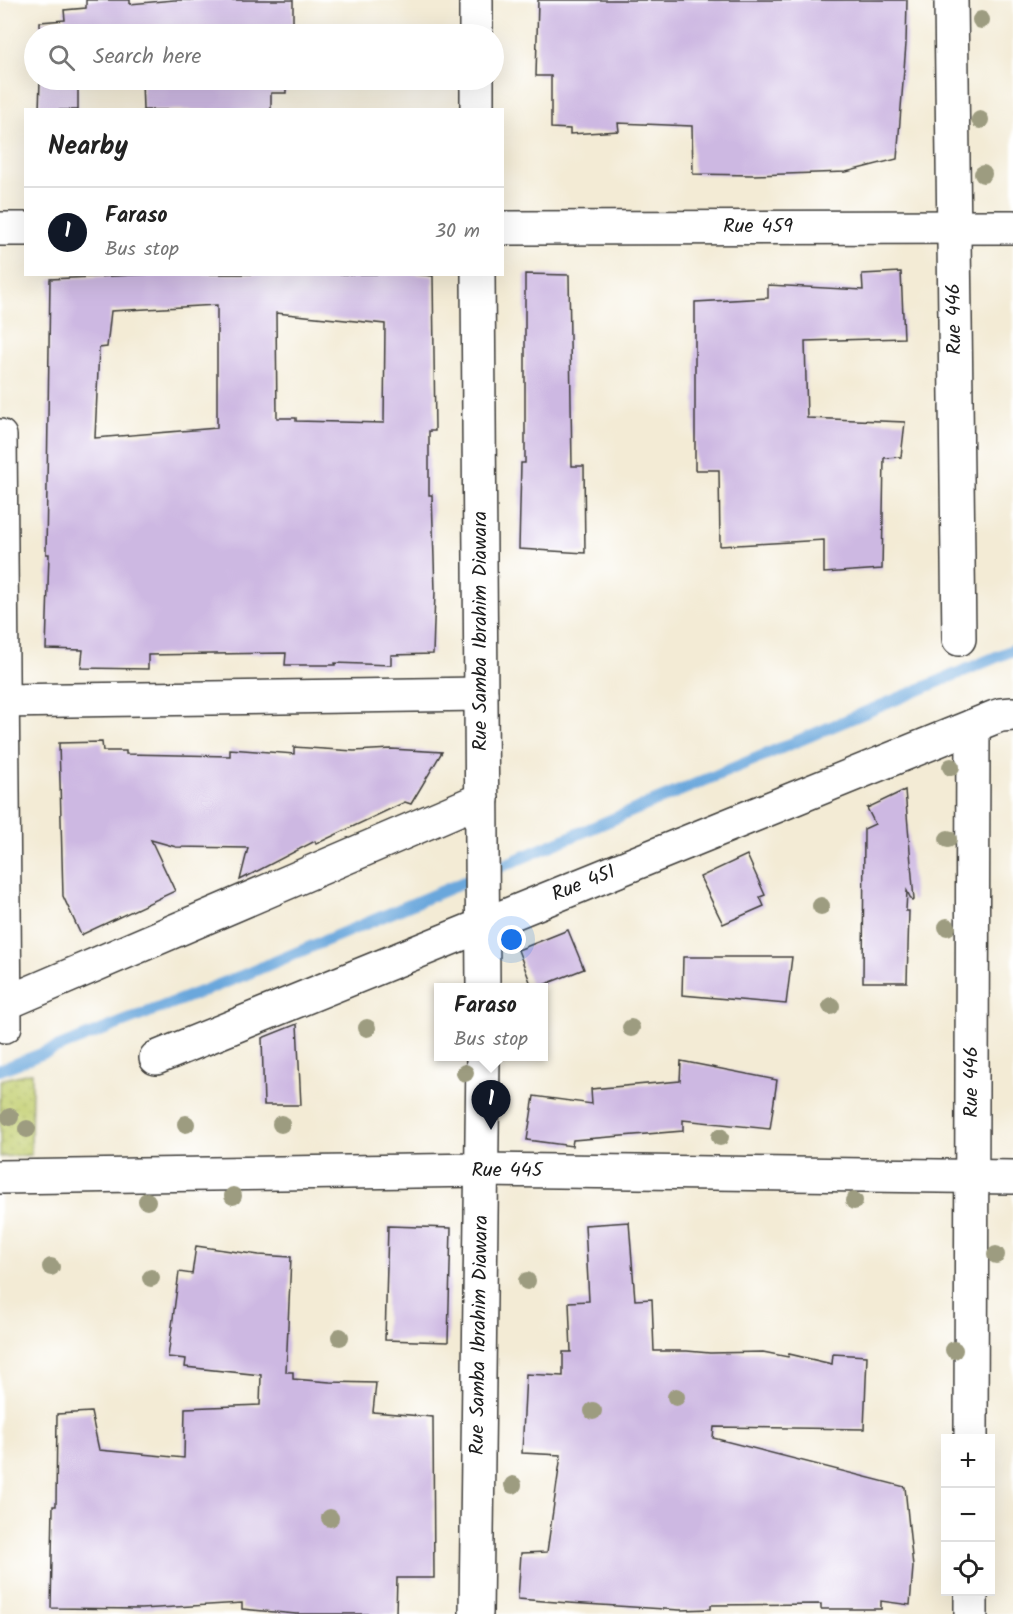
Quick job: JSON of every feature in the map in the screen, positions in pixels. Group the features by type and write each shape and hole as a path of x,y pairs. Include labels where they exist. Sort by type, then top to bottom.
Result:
{"street":[{"path":"476,0 476,24"},
{"name":"Rue 446","path":"951,0 959,639"},
{"path":"477,90 477,108"},
{"name":"Rue 459","path":"504,228 1013,227"},
{"path":"0,229 24,229"},
{"name":"Rue Samba Ibrahim Diawara","path":"478,276 483,983"},
{"path":"0,436 5,1014 482,799"},
{"path":"1,702 481,694"},
{"name":"Rue 451","path":"156,1058 973,726 1001,715 1013,714"},
{"name":"Rue 446","path":"971,1434 973,726"},
{"name":"Rue Samba Ibrahim Diawara","path":"476,1614 483,1061"},
{"name":"Rue 445","path":"0,1177 483,1170 1013,1177"},
{"path":"971,1596 971,1614"}],"green space":[{"path":"32,1073 31,1155 0,1157 0,1080"}],"building":[{"path":"86,0 130,0 130,4 174,0 293,0 293,24 40,24 40,22 65,20 64,10 86,8"},
{"path":"538,0 907,0 897,159 846,172 693,174 692,126 618,123 619,131 570,134 570,129 551,128 551,76 536,76"},
{"path":"40,90 78,90 78,108 39,108"},
{"path":"142,90 286,90 286,93 271,93 271,108 143,108"},
{"path":"901,272 904,338 805,341 807,418 905,422 901,457 884,458 882,569 824,573 824,540 720,546 719,470 695,470 695,302 768,298 768,285 863,290 862,274"},
{"path":"525,274 569,275 572,466 584,466 585,553 519,549 521,463 525,463"},
{"path":"113,276 433,276 435,431 429,431 429,495 432,495 435,591 433,654 391,655 391,665 335,663 335,665 285,665 286,653 148,655 148,669 81,668 83,650 46,649 49,554 46,554 50,279","holes":["217,305 217,428 95,438 99,348 107,347 111,311","276,313 385,324 384,423 296,421 296,418 277,418"]},
{"path":"102,742 103,751 126,751 126,754 230,756 230,749 294,754 294,747 354,751 391,749 442,752 411,804 405,802 316,844 315,841 240,880 248,848 176,847 151,840 175,891 81,935 63,896 59,743"},
{"path":"905,790 914,900 912,901 907,891 906,911 909,911 907,982 863,982 864,829 875,824 867,808"},
{"path":"747,855 765,895 760,897 764,906 723,924 700,877"},
{"path":"568,930 584,969 548,983 530,983 518,950"},
{"path":"683,957 792,957 786,1004 682,995"},
{"path":"297,1024 301,1105 264,1105 262,1038"},
{"path":"681,1061 777,1080 770,1129 683,1120 683,1131 573,1140 572,1146 527,1140 534,1096 592,1104 591,1089 680,1081"},
{"path":"629,1222 635,1300 652,1299 654,1351 763,1352 788,1357 789,1354 832,1364 833,1354 867,1356 864,1429 714,1427 713,1438 905,1487 913,1567 910,1605 881,1601 881,1609 821,1609 821,1604 711,1605 711,1609 680,1610 518,1599 521,1553 547,1552 561,1455 522,1453 526,1374 563,1376 563,1352 571,1352 569,1302 589,1301 585,1225"},
{"path":"388,1226 451,1228 448,1342 385,1340"},
{"path":"196,1246 291,1257 286,1372 293,1372 293,1379 376,1383 373,1412 433,1417 434,1578 397,1578 396,1614 296,1614 242,1609 242,1603 141,1609 51,1608 53,1506 56,1506 57,1414 91,1412 99,1450 184,1458 185,1408 260,1405 261,1375 185,1367 186,1359 168,1357 179,1272 192,1274"}],"waterway":[{"path":"0,1070 244,975 1013,650"}],"place":[{"name":"Faraso","path":"491,1130"}]}
